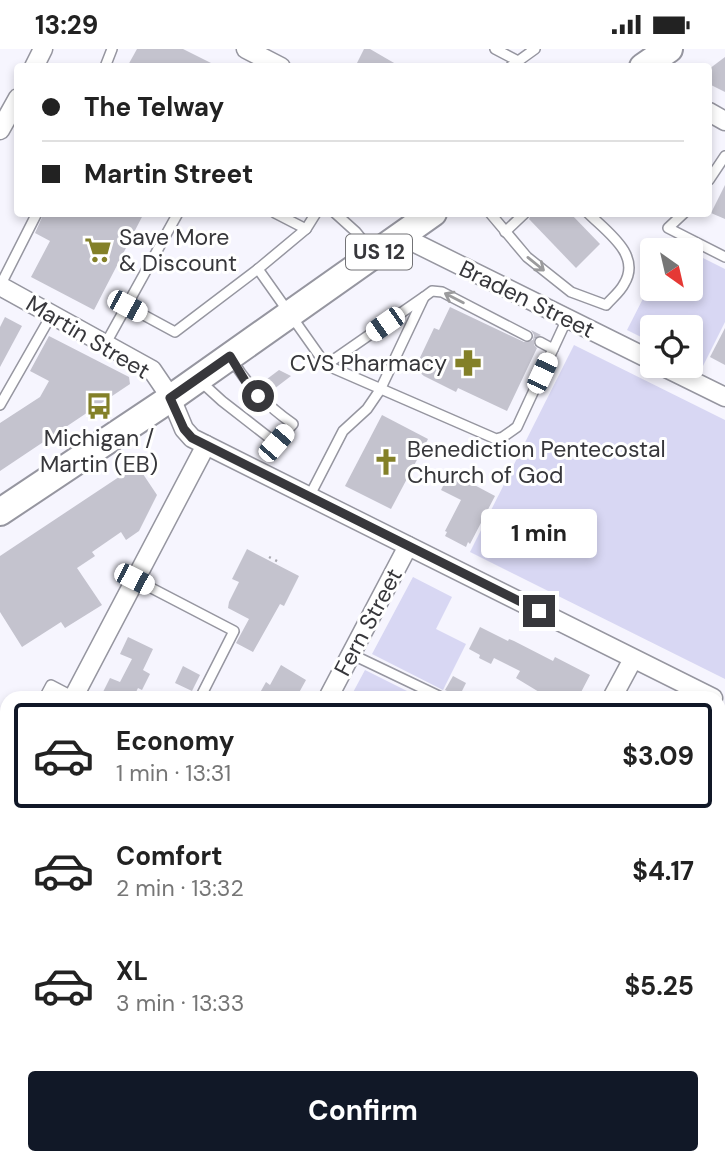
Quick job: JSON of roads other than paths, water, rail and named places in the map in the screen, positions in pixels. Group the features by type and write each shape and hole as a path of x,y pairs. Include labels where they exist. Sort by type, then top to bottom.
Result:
{"main road":[{"path":"649,63 669,49"},
{"name":"US 12","path":"0,512 198,379 427,217"}],"street":[{"path":"246,49 273,63"},
{"path":"0,130 14,104"},
{"name":"Braden Street","path":"401,236 640,355"},
{"name":"Martin Street","path":"0,286 152,370 170,398 184,429 192,438 699,691"},
{"path":"686,378 725,397"},
{"path":"78,691 205,445"},
{"name":"Fern Street","path":"332,691 408,546"},
{"path":"616,691 633,659"}],"lane":[{"path":"495,49 513,63"},
{"path":"515,63 535,49"},
{"path":"712,176 725,156"},
{"path":"0,286 35,217"},
{"path":"106,343 176,217"},
{"path":"283,217 306,229"},
{"path":"127,306 174,332 258,269 306,229 314,217"},
{"path":"339,217 375,255"},
{"path":"493,217 527,257 571,292 606,305 624,285 630,271 625,249 592,217"},
{"path":"505,232 521,217"},
{"path":"679,217 668,227 725,257"},
{"path":"258,269 326,365 496,439 517,427 567,319"},
{"path":"326,365 432,292 442,292 527,336"},
{"path":"309,497 343,431 368,409 380,390 424,297"},
{"path":"0,405 52,314"},
{"path":"540,342 553,349"},
{"path":"198,379 276,443 293,424 269,407 255,392 230,356"},
{"path":"134,579 234,631 204,691"},
{"path":"351,654 428,691"},
{"path":"48,691 51,685 62,691"}],"place":[{"name":"Save More & Discount","path":"98,250"},
{"name":"CVS Pharmacy","path":"468,363"},
{"name":"Michigan / Martin (EB)","path":"99,406"},
{"name":"Benediction Pentecostal Church of God","path":"386,462"}]}
